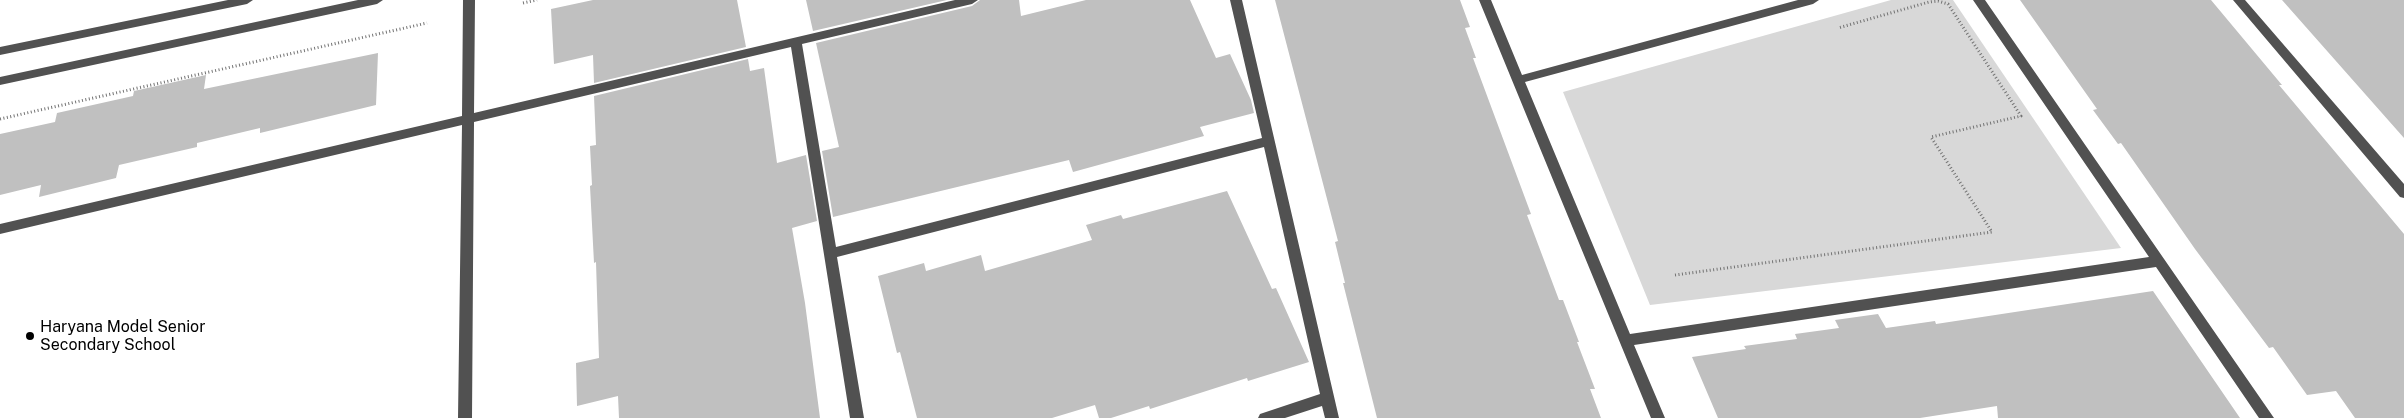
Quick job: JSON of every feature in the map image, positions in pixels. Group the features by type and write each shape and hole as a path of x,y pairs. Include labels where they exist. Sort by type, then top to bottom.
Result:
{"street":[{"path":"0,51 248,0"},
{"path":"0,81 377,0"},
{"path":"465,418 469,0"},
{"path":"0,229 972,0"},
{"path":"1236,0 1332,418"},
{"path":"1485,0 1658,418"},
{"path":"1518,80 1813,0"},
{"path":"1978,0 2267,418"},
{"path":"2239,0 2404,193"},
{"path":"796,42 857,418"},
{"path":"830,254 1268,141"},
{"path":"1626,340 2158,260"},
{"path":"1265,418 1328,398"}],"path":[{"path":"523,3 536,0"},
{"path":"1675,275 1992,232 1930,137 2021,116 1948,4 1938,1 1929,2 1838,28"},
{"path":"0,118 428,23"}],"shaded area":[{"path":"1891,0 1953,0 2121,248 1650,305 1563,92"}],"building":[{"path":"593,0 737,0 746,47 594,83 593,55 554,64 551,9"},
{"path":"806,0 947,0 813,31"},
{"path":"980,0 1019,0 1021,16 1086,0 1190,0 1216,58 1230,54 1251,100 1254,113 1200,127 1204,136 1073,172 1069,160 833,217 822,151 839,147 816,43 972,6"},
{"path":"1275,0 1460,0 1470,27 1465,28 1476,58 1473,58 1531,214 1527,215 1559,300 1563,300 1579,342 1577,342 1595,389 1590,389 1601,418 1377,418 1343,283 1345,283 1335,242 1338,241"},
{"path":"2020,0 2211,0 2282,85 2279,85 2404,234 2404,418 2355,418 2336,391 2307,395 2273,347 2269,348 2195,249 2121,143 2118,144 2093,110 2097,109"},
{"path":"2282,0 2404,0 2404,138"},
{"path":"378,53 376,105 260,133 260,128 197,143 197,147 119,165 116,178 39,197 41,185 0,195 0,134 55,122 57,113 133,96 134,91 206,75 204,89"},
{"path":"748,59 750,71 764,68 777,163 806,155 817,221 792,228 805,303 820,418 619,418 618,396 577,406 576,363 599,358 596,262 594,263 590,186 592,185 590,146 596,145 594,96"},
{"path":"1227,191 1272,289 1276,288 1309,362 1248,381 1247,378 1150,409 1149,406 1111,418 1099,418 1095,405 1052,418 917,418 900,352 897,353 878,276 924,263 926,271 981,255 985,271 1092,240 1086,225 1121,215 1123,219"},
{"path":"2153,291 2240,418 1998,418 1997,406 1920,418 1718,418 1692,357 1746,349 1744,346 1797,339 1795,334 1839,328 1835,320 1878,314 1886,328 1935,321 1936,324"}],"place":[{"name":"Haryana Model Senior Secondary School","path":"30,336"}]}
